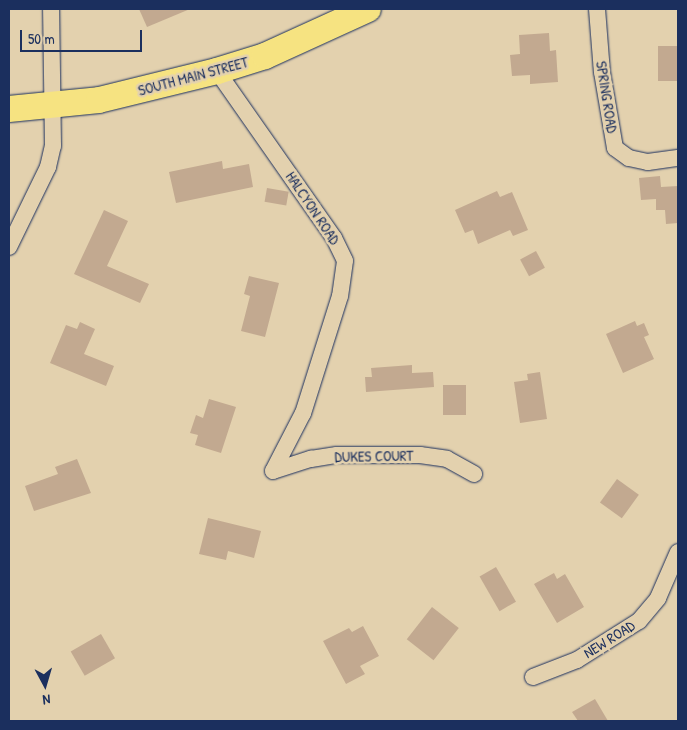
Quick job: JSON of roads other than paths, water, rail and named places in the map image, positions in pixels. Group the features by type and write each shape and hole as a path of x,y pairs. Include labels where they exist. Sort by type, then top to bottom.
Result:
{"main road":[{"name":"SOUTH MAIN STREET","path":"9,109 52,106 146,90 217,72 273,53 368,9"}],"street":[{"path":"9,247 48,168 53,146 51,9"},
{"name":"SPRING ROAD","path":"597,9 602,72 615,148 629,158 648,162 678,158"},
{"name":"HALCYON ROAD","path":"217,72 334,238 345,261 340,296 303,413 272,471"},
{"name":"DUKES COURT","path":"272,471 311,459 338,455 420,455 446,459 474,474"},
{"name":"NEW ROAD","path":"534,677 577,660 639,621 658,598 678,552"}]}
